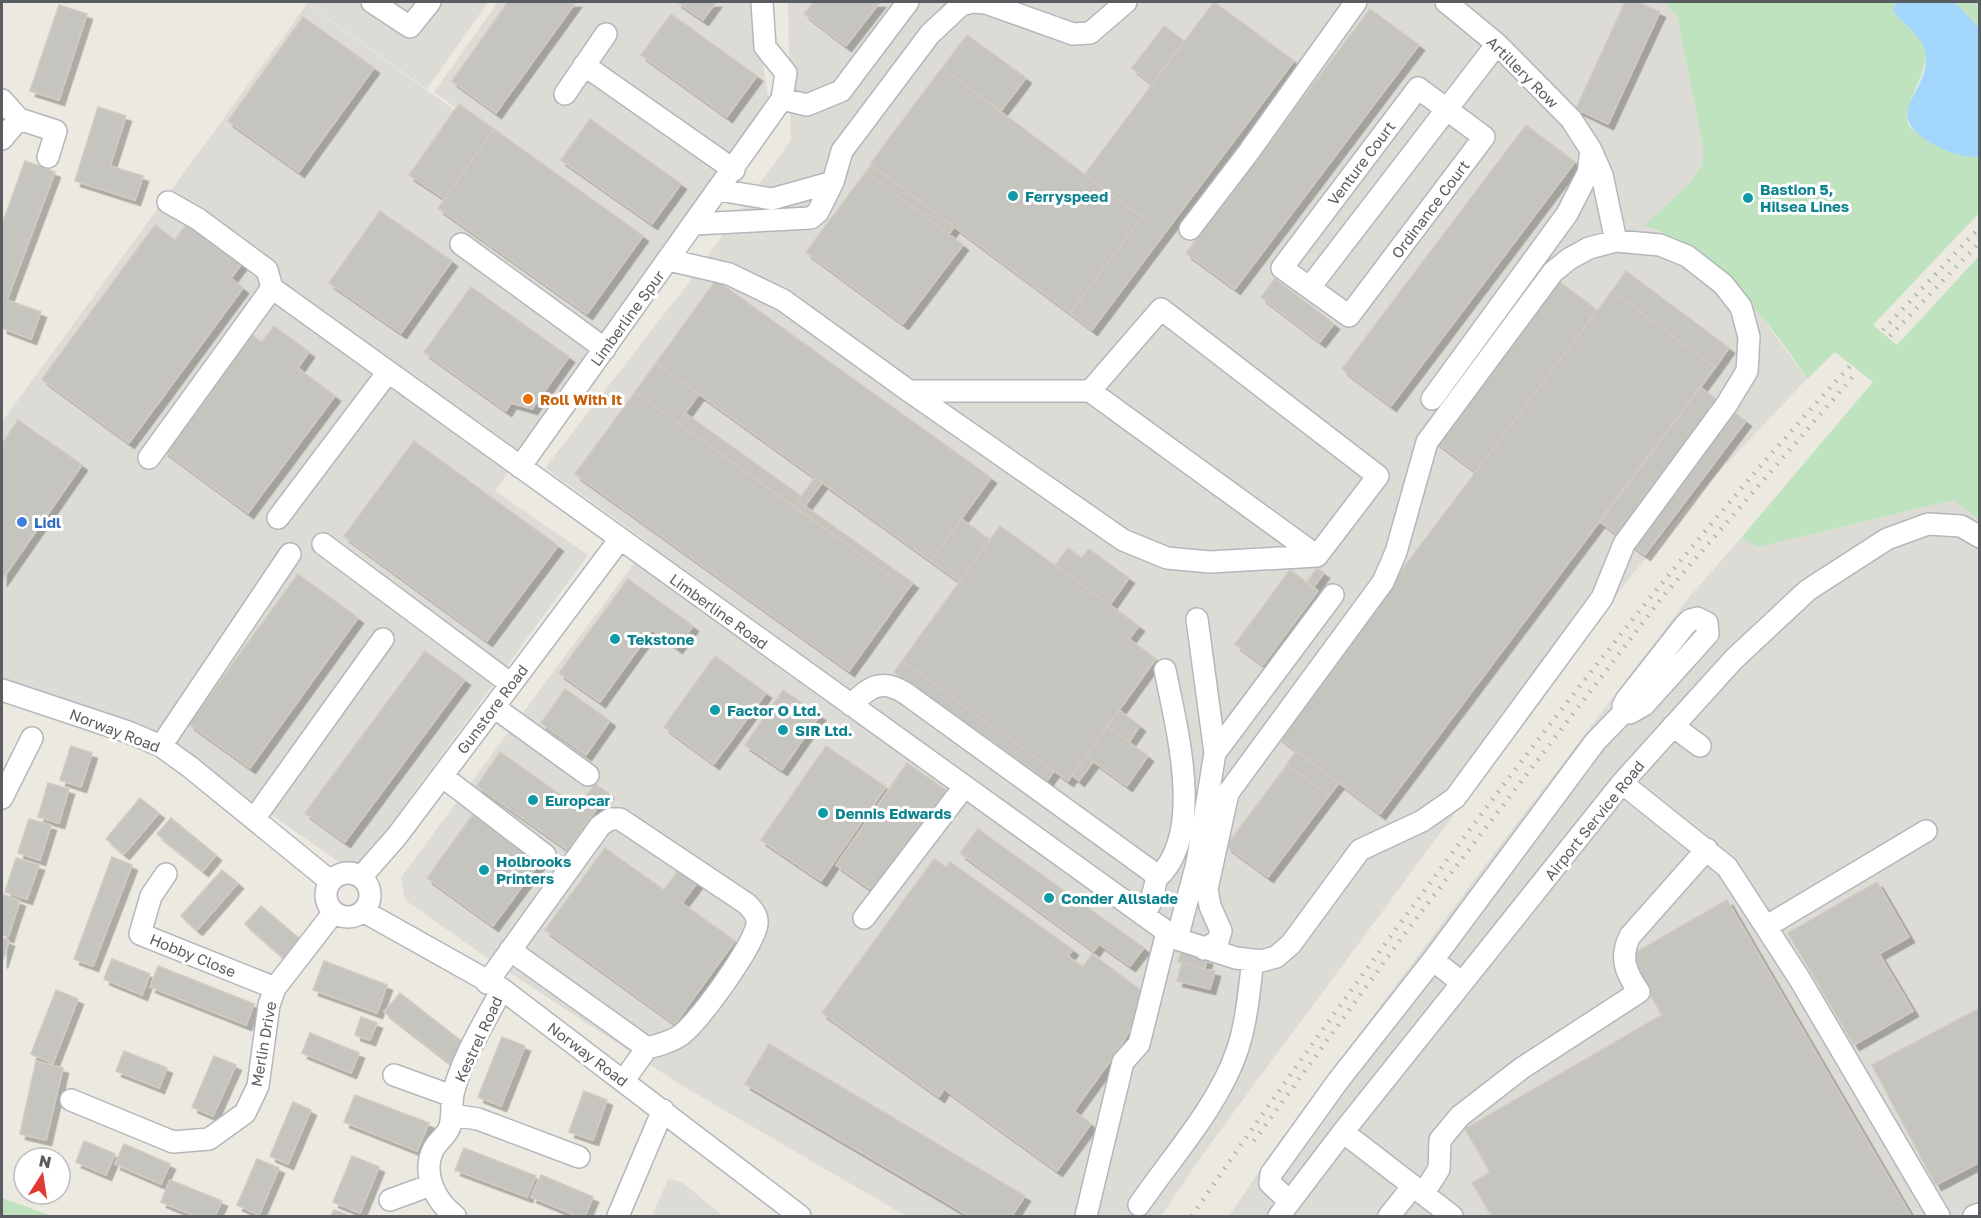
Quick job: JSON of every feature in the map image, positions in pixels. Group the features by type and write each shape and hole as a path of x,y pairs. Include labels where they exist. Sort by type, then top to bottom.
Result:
{"street":[{"path":"372,2 410,27 430,2"},
{"path":"762,2 765,47 786,73 782,99 807,105 841,91 908,2"},
{"path":"695,224 811,218 818,212 833,182 842,151 930,34 962,5 972,2 986,3 1073,34 1090,33 1126,2"},
{"path":"1190,229 1248,153 1356,2"},
{"name":"Artillery Row","path":"1446,2 1497,44 1571,119 1591,150 1602,175 1616,241"},
{"path":"565,94 606,34"},
{"path":"1310,287 1497,44"},
{"path":"584,65 734,170"},
{"name":"Venture Court","path":"1310,287 1282,268 1418,88 1448,110"},
{"name":"Limberline Spur","path":"520,467 734,170 782,99"},
{"path":"2,100 19,118 56,131 48,157"},
{"name":"Ordinance Court","path":"1310,287 1349,316 1484,137 1448,110"},
{"path":"2,140 19,118"},
{"path":"1432,399 1567,214 1588,173 1591,150"},
{"path":"719,190 772,199 833,182"},
{"path":"149,458 272,288 267,270 198,219 168,202"},
{"path":"1139,1205 1208,1108 1226,1076 1244,1027 1253,960 1276,957 1291,944 1360,850 1422,821 1455,798 1602,598 1624,544 1727,404 1747,372 1749,337 1741,308 1723,284 1688,256 1660,245 1616,241 1589,248 1569,259 1553,272 1427,442 1395,552 1383,582 1228,793 1208,889 1210,906 1221,930 1218,941 1204,949"},
{"path":"461,244 605,349"},
{"path":"669,260 729,274 783,300 1123,540 1167,558 1210,562 1317,556 1378,476 1161,309 1090,391"},
{"name":"Limberline Road","path":"272,288 1172,935 1204,949 1253,960"},
{"path":"278,518 388,372"},
{"path":"909,391 1090,391 1317,556"},
{"name":"Airport Service Road","path":"1285,1209 1343,1131 1622,783 1734,659 1808,590 1887,539 1928,524 1961,526 1980,537"},
{"name":"Gunstore Road","path":"361,877 397,836 620,539"},
{"path":"323,544 511,684"},
{"path":"160,746 290,554"},
{"path":"1215,753 1333,595"},
{"path":"1697,618 1707,623 1708,634 1644,705 1630,714 1624,712 1623,706 1626,700 1689,620 1697,618"},
{"path":"1086,1216 1123,1062 1139,1044 1172,935 1197,863 1215,753 1197,619"},
{"path":"254,819 383,639"},
{"path":"1143,915 1150,904 1157,878 1173,859 1181,834 1184,797 1176,728 1165,670"},
{"path":"851,705 871,687 881,684 894,687 1141,863 1157,878"},
{"name":"Norway Road","path":"2,690 128,732 160,746 330,881"},
{"path":"494,707 588,775"},
{"path":"1285,1209 1270,1183 1271,1174 1338,1081 1433,960 1595,742 1624,712"},
{"path":"1673,726 1700,746"},
{"path":"2,798 32,738"},
{"path":"442,776 545,855"},
{"path":"1622,783 1655,812 1707,849 1727,867 1767,926 1940,1216"},
{"path":"864,918 964,787"},
{"name":"Kestrel Road","path":"431,1185 429,1164 434,1149 450,1128 459,1074 510,950 600,826 610,819 629,824 747,904 755,912 758,922 753,938 696,1022 679,1036 647,1048"},
{"path":"1767,926 1926,831"},
{"path":"1389,1216 1439,1169 1440,1140 1460,1116 1522,1068 1640,992 1625,967 1624,948 1630,936 1707,849"},
{"path":"344,873 361,877 366,882 370,895 363,911 350,917 334,912 326,899 330,881 344,873"},
{"name":"Hobby Close","path":"166,874 151,896 140,934 275,988"},
{"name":"Norway Road","path":"363,911 494,986 624,1080 800,1216"},
{"name":"Merlin Drive","path":"71,1100 173,1142 209,1139 245,1113 258,1086 268,1005 275,988 334,912"},
{"path":"510,950 647,1048 624,1080"},
{"path":"1433,960 1462,983"},
{"path":"394,1075 478,1119 579,1157"},
{"path":"618,1216 663,1110"},
{"path":"1343,1131 1452,1216"},
{"path":"390,1200 431,1185 438,1201 455,1216"},
{"path":"1975,1216 1980,1214"}],"shaded area":[{"path":"305,2 488,2 427,89"},
{"path":"498,2 753,2 769,102 662,259 495,491 588,555 355,873 144,726 2,678 2,422 307,4 656,255 434,92"},
{"path":"788,2 1664,2 1677,16 1703,146 1703,163 1690,183 1645,226 1676,240 1727,279 1754,307 1807,379 1694,498 1624,585 1208,1147 1161,1216 906,1216 681,1085 489,959 405,900 401,877 649,543 545,468 689,282 791,140"},
{"path":"1954,500 1979,520 1979,1216 1229,1216 1282,1138 1495,852 1691,595 1741,538 1758,547"},
{"path":"668,1179 682,1182 723,1216 652,1216"}],"green space":[{"path":"1664,2 1897,2 1893,9 1895,14 1922,43 1926,54 1925,63 1909,104 1908,122 1916,132 1949,150 1979,157 1979,213 1873,325 1897,345 1979,256 1979,520 1954,500 1758,547 1741,538 1873,382 1835,352 1807,379 1757,311 1714,268 1692,250 1644,226 1690,183 1703,163 1703,146 1677,16"},
{"path":"1955,2 1979,2 1979,28"},
{"path":"2,1198 12,1202 12,1206 24,1206 52,1216 2,1216"}],"water":[{"path":"1897,2 1955,2 1979,28 1979,157 1960,155 1936,146 1916,132 1909,122 1910,101 1921,80 1926,54 1922,43 1895,14 1893,9"}],"building":[{"path":"508,2 576,2 496,113 452,81"},
{"path":"677,2 716,2 703,20"},
{"path":"814,2 880,2 846,46 804,14"},
{"path":"1214,2 1294,61 1092,330 1070,313 1142,217 1085,174"},
{"path":"1625,2 1637,2 1660,12 1608,124 1576,109"},
{"path":"59,5 87,14 59,100 30,91"},
{"path":"1370,9 1419,45 1235,289 1186,253"},
{"path":"671,14 757,76 727,117 641,55"},
{"path":"303,17 374,68 299,172 228,121"},
{"path":"1164,26 1184,41 1152,84 1132,68"},
{"path":"967,35 1026,78 1001,111 942,68"},
{"name":"Ferryspeed","path":"942,68 1142,217 1070,313 870,164"},
{"path":"459,104 494,129 445,199 409,175"},
{"path":"98,107 126,116 110,166 143,176 135,200 75,181"},
{"path":"590,119 681,184 652,224 561,160"},
{"path":"1526,125 1575,162 1391,406 1342,369"},
{"path":"494,129 643,236 587,314 438,208"},
{"path":"25,161 55,172 7,300 41,312 31,339 2,328 2,225"},
{"path":"872,165 954,227 949,234 866,172"},
{"path":"866,172 963,245 903,324 806,252"},
{"path":"380,211 452,261 401,333 329,283"},
{"path":"188,222 243,262 231,278 243,288 129,443 42,379 155,225 175,240"},
{"path":"1545,271 1597,310 1476,472 1424,433"},
{"path":"1626,271 1729,348 1715,368 1612,291"},
{"path":"1275,279 1334,324 1320,342 1261,297"},
{"path":"716,280 991,478 931,561 656,363"},
{"path":"471,287 569,357 532,409 511,403 506,411 424,352"},
{"path":"1612,291 1715,368 1380,814 1277,736"},
{"path":"274,326 309,352 298,368 335,396 248,513 163,450 249,333 262,342"},
{"path":"656,363 699,394 678,423 635,392"},
{"path":"1700,387 1746,421 1645,555 1599,521"},
{"path":"635,392 908,589 849,671 575,474"},
{"path":"685,413 801,496 794,506 678,423"},
{"name":"Lidl","path":"18,420 82,465 2,580 2,444"},
{"path":"414,441 558,546 487,641 344,536"},
{"path":"815,477 822,483 805,506 798,501"},
{"path":"798,501 913,583 908,589 794,506"},
{"path":"962,519 990,540 960,582 931,561"},
{"path":"1000,526 1139,626 1129,639 1156,659 1068,781 902,661"},
{"path":"1068,548 1082,558 1089,549 1129,578 1110,605 1055,565"},
{"path":"1317,568 1324,573 1313,588 1306,583"},
{"path":"1290,570 1318,591 1263,665 1235,644"},
{"path":"298,574 358,618 250,768 189,724"},
{"name":"Tekstone","path":"628,579 693,626 677,648 652,630 600,702 559,673"},
{"path":"425,651 465,680 345,842 305,813"},
{"name":"Factor O Ltd.","path":"715,656 766,693 714,764 664,727"},
{"path":"902,661 1054,771 1047,781 894,672"},
{"path":"565,689 610,721 586,755 541,723"},
{"name":"SIR Ltd.","path":"783,690 820,715 782,770 745,745"},
{"path":"1119,710 1140,726 1129,742 1107,726"},
{"path":"1107,726 1148,756 1127,786 1086,756"},
{"path":"71,746 92,753 81,787 60,780"},
{"name":"Dennis Edwards","path":"826,746 886,787 821,881 761,840"},
{"path":"1296,751 1339,783 1329,796 1287,764"},
{"name":"Europcar","path":"500,752 578,807 595,784 608,793 568,850 477,786"},
{"path":"1086,756 1093,762 1079,781 1072,775"},
{"path":"907,763 947,791 876,893 836,865"},
{"path":"1287,765 1329,796 1268,877 1226,846"},
{"path":"48,783 69,789 59,823 38,817"},
{"path":"140,798 159,813 124,854 106,839"},
{"name":"Holbrooks Printers","path":"474,813 541,861 493,926 427,878"},
{"path":"171,818 216,855 203,871 157,834"},
{"path":"29,819 51,825 40,860 18,853"},
{"name":"Conder Allslade","path":"978,829 1144,948 1130,966 1099,944 1094,951 960,853"},
{"path":"605,848 664,890 679,869 697,883 682,903 735,941 675,1024 545,930"},
{"path":"112,857 132,865 93,966 74,959"},
{"path":"16,858 39,865 27,899 5,892"},
{"path":"934,859 946,867 950,862 1073,950 1068,956 1083,967 1092,954 1150,997 1116,1053 1074,1111 1091,1124 1057,1171 944,1089 939,1097 822,1013"},
{"path":"222,870 238,883 197,930 181,916"},
{"path":"1877,882 1909,937 1879,954 1913,1011 1854,1045 1788,933"},
{"path":"2,894 20,901 8,937 2,935"},
{"path":"1727,900 1911,1216 1492,1216 1472,1183 1490,1172 1465,1129 1662,1015 1628,957"},
{"path":"261,906 300,939 284,958 245,924"},
{"path":"2,938 9,941 2,963"},
{"path":"1181,953 1207,959 1205,968 1178,962"},
{"path":"112,959 150,974 142,995 104,979"},
{"path":"324,961 387,985 377,1013 313,990"},
{"path":"1182,963 1215,971 1210,989 1177,981"},
{"path":"158,966 254,1004 246,1025 150,987"},
{"path":"56,990 78,999 53,1063 31,1054"},
{"path":"400,993 465,1044 450,1063 384,1012"},
{"path":"1980,1008 1980,1162 1936,1185 1872,1065"},
{"path":"361,1017 377,1023 370,1040 355,1035"},
{"path":"310,1033 359,1053 351,1073 302,1053"},
{"path":"502,1037 525,1046 501,1106 478,1097"},
{"path":"769,1044 1025,1196 1012,1216 969,1216 745,1084"},
{"path":"124,1051 167,1068 159,1088 116,1071"},
{"path":"214,1056 236,1065 213,1116 192,1107"},
{"path":"36,1061 63,1068 46,1140 20,1134"},
{"path":"584,1091 607,1100 593,1140 569,1132"},
{"path":"355,1095 429,1123 417,1151 344,1122"},
{"path":"293,1102 311,1110 288,1164 270,1156"},
{"path":"84,1141 115,1154 106,1175 76,1162"},
{"path":"124,1144 170,1164 161,1184 115,1164"},
{"path":"464,1148 536,1176 527,1197 455,1170"},
{"path":"352,1156 379,1167 360,1213 333,1202"},
{"path":"257,1159 279,1168 259,1215 237,1205"},
{"path":"541,1175 593,1197 585,1216 577,1216 531,1197"},
{"path":"170,1180 222,1201 215,1216 195,1216 161,1202"},
{"path":"334,1210 350,1216 331,1216"}],"railway":[{"path":"1883,330 1980,227"},
{"path":"1890,336 1980,242"},
{"path":"1192,1216 1355,985 1550,724 1696,542 1850,366"},
{"path":"1254,1141 1406,932 1664,595 1857,372"}],"place":[{"name":"Ferryspeed","path":"1013,196"},
{"name":"Bastion 5, Hilsea Lines","path":"1748,198"},
{"name":"Roll With It","path":"528,399"},
{"name":"Lidl","path":"22,522"},
{"name":"Tekstone","path":"615,639"},
{"name":"Factor O Ltd.","path":"715,710"},
{"name":"SIR Ltd.","path":"783,730"},
{"name":"Europcar","path":"533,800"},
{"name":"Dennis Edwards","path":"823,813"},
{"name":"Holbrooks Printers","path":"484,870"},
{"name":"Conder Allslade","path":"1049,898"}]}
